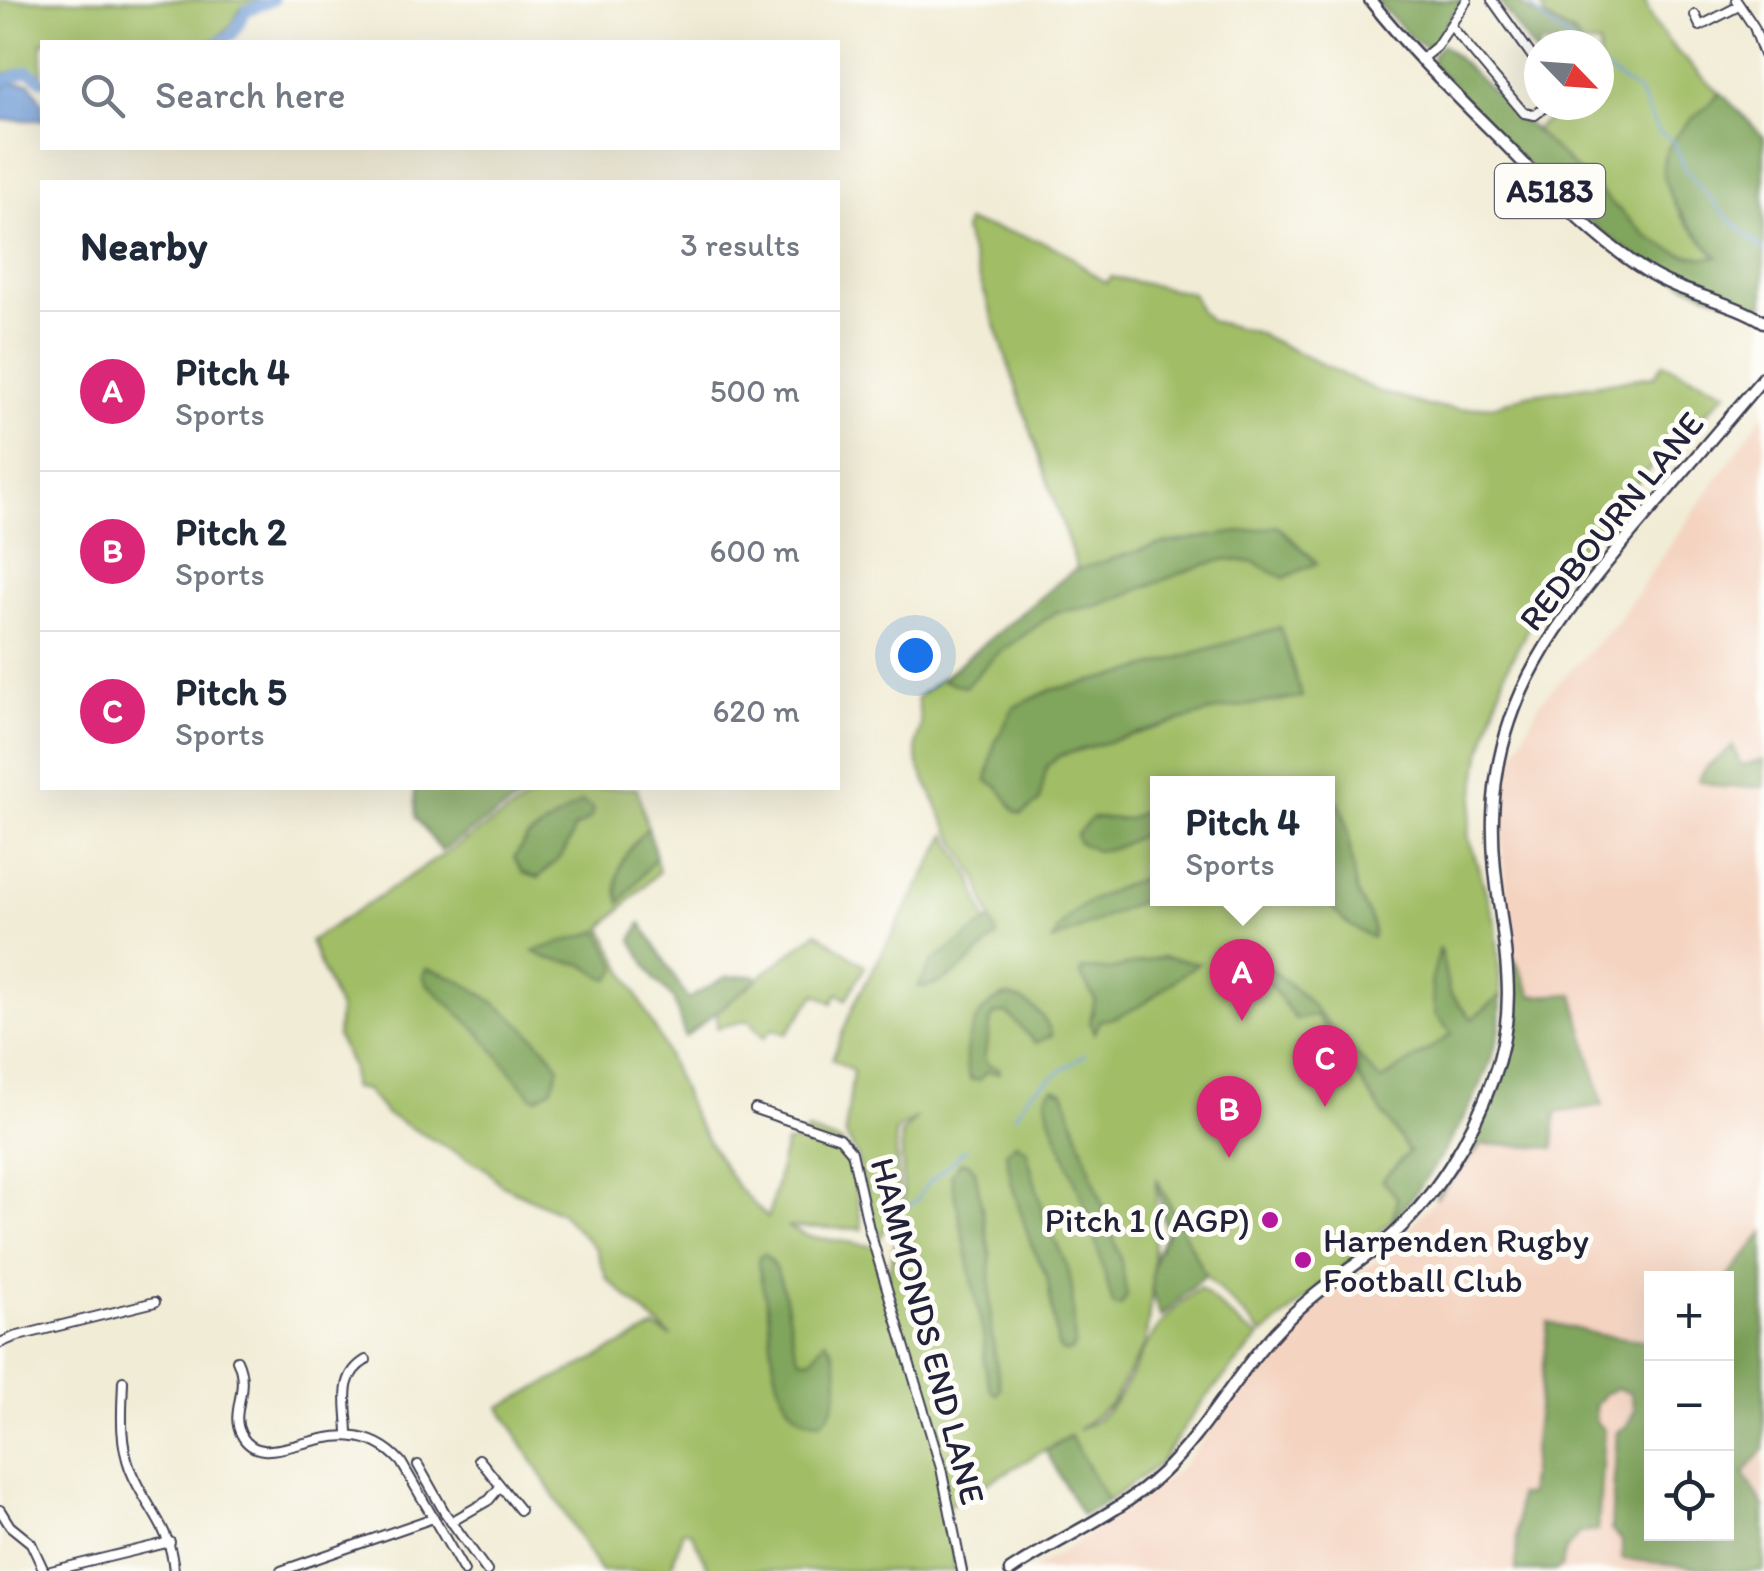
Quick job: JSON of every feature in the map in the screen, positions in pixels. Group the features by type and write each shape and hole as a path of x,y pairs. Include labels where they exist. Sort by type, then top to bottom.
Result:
{"main road":[{"name":"A5183","path":"1370,0 1420,60 1558,199 1620,252 1672,286 1751,313 1764,322"},
{"path":"1751,313 1764,310"},
{"name":"REDBOURN LANE","path":"1010,1571 1114,1510 1159,1476 1189,1444 1275,1332 1401,1228 1442,1176 1480,1109 1508,1025 1509,973 1492,822 1500,755 1520,690 1543,646 1575,601 1764,377"}],"street":[{"path":"1420,60 1436,47 1467,0"},
{"path":"1492,0 1524,45"},
{"path":"1695,15 1700,26 1737,3 1754,27 1764,54"},
{"path":"1450,26 1524,114"},
{"name":"HAMMONDS END LANE","path":"756,1109 840,1138 852,1152 869,1229 940,1468 962,1571"},
{"path":"0,1343 14,1336 156,1302"},
{"path":"237,1360 244,1378 237,1424 251,1447 276,1452 317,1438 348,1435 391,1450 402,1462 464,1571"},
{"path":"348,1435 346,1380 366,1360"},
{"path":"123,1381 122,1426 127,1459 170,1542 174,1571"},
{"path":"479,1459 520,1510"},
{"path":"418,1465 448,1518 487,1571"},
{"path":"280,1571 433,1519 448,1518 489,1500 499,1488"},
{"path":"0,1510 10,1526 31,1543 47,1571 170,1542"},
{"path":"313,1558 317,1569"}],"shaded area":[{"path":"1764,412 1764,1571 1032,1571 1137,1503 1184,1465 1258,1364 1297,1321 1395,1247 1434,1200 1496,1083 1512,1029 1515,960 1502,848 1502,806 1512,758 1540,702 1616,623"}],"green space":[{"path":"0,0 264,0 241,8 231,26 214,40 40,40 40,73 28,67 0,75"},
{"path":"1375,0 1463,0 1435,43 1425,47"},
{"path":"1498,0 1516,0 1565,30 1524,30 1524,37"},
{"path":"1540,0 1645,0 1666,38 1720,93 1677,136 1681,216 1718,258 1681,253 1647,236 1533,130 1548,120 1614,120 1614,30 1566,30 1545,18"},
{"path":"1442,44 1647,236 1689,256 1718,257 1669,193 1663,164 1678,134 1721,93 1764,137 1764,305 1726,300 1665,274 1592,224 1524,162 1432,64 1433,54"},
{"path":"966,222 1038,240 1061,250 1107,283 1111,277 1192,293 1210,321 1255,332 1377,391 1428,406 1461,409 1497,405 1526,395 1654,376 1663,363 1727,392 1640,479 1544,598 1506,670 1482,749 1468,835 1496,924 1501,996 1453,1034 1381,1081 1303,996 1242,947 1316,1014 1409,1152 1382,1180 1406,1206 1343,1267 1263,1335 1205,1275 1157,1181 1145,1344 1111,1403 1078,1430 1112,1405 1157,1330 1200,1288 1245,1329 1260,1337 1199,1406 1160,1463 1108,1501 1069,1436 946,1507 956,1571 710,1571 691,1532 683,1530 670,1571 600,1571 500,1407 655,1328 672,1337 607,1279 596,1249 561,1213 500,1184 486,1169 386,1114 366,1090 352,1088 352,1068 337,1036 339,1010 310,941 543,790 638,790 659,871 602,928 661,1041 695,1120 737,1187 768,1218 786,1143 795,1142 808,1131 842,1143 853,1171 862,1229 787,1227 807,1236 879,1247 888,1276 904,1205 901,1134 918,1117 895,1132 900,1205 877,1242 857,1156 845,1134 853,1071 832,1059 855,1002 947,835 971,877 986,922 991,920 978,880 918,765 916,744 921,724 917,698 1077,568 964,232"},
{"path":"1278,526 1317,563 1284,578 1255,563 1228,559 1200,566 1097,606 1056,612 994,657 965,687 941,680 1072,571 1160,544"},
{"path":"1280,627 1302,697 1218,710 1059,756 1047,766 1039,802 1022,814 1016,812 998,787 987,781 994,745 1014,707 1051,690 1128,673"},
{"path":"1733,746 1741,766 1764,760 1764,787 1721,787 1698,780 1706,768"},
{"path":"414,790 534,790 441,851 416,818"},
{"path":"1335,799 1346,823 1355,882 1371,922 1372,938 1345,922 1330,906 1335,906"},
{"path":"582,802 592,808 591,816 574,829 560,857 538,878 523,873 514,858 527,838"},
{"path":"1150,808 1150,830 1115,848 1096,851 1078,842 1076,835 1092,818 1128,819"},
{"path":"648,827 656,857 620,903 619,871 627,853"},
{"path":"1150,877 1150,897 1053,941 1082,906"},
{"path":"991,920 997,936 971,961 941,982 918,987 932,962"},
{"path":"641,923 688,999 725,977 755,975 758,979 685,1037 673,998 655,980 632,940"},
{"path":"599,931 618,968 610,979 581,964 551,959 534,951"},
{"path":"817,932 865,966 846,1000 838,993 832,1003 816,994 786,1034 772,1029 764,1038 748,1020 717,1028 717,1011"},
{"path":"1239,943 1303,996 1381,1081 1452,1034 1435,1014 1431,983 1440,947 1449,992 1472,1019 1501,996 1500,1028 1485,1076 1441,1156 1392,1220 1397,1198 1382,1180 1409,1152 1316,1015 1296,1020"},
{"path":"1162,957 1199,963 1127,1013 1099,1021 1094,1033 1090,1023 1095,999 1080,974 1082,969 1109,970"},
{"path":"1515,960 1533,996 1574,994 1603,1105 1556,1113 1554,1148 1482,1144 1435,1199 1496,1083 1512,1029"},
{"path":"426,969 461,981 536,1038 559,1067 552,1088 537,1098 531,1096 480,1033 426,983"},
{"path":"1008,996 1035,1010 1052,1035 1036,1043 1007,1013 995,1014 984,1059 988,1065 999,1068 1000,1073 986,1072 979,1080 971,1080 966,1056 971,1030 986,1008"},
{"path":"1053,1088 1064,1092 1120,1257 1127,1296 1120,1307 1113,1305 1089,1217 1050,1117 1046,1096"},
{"path":"1016,1143 1026,1149 1044,1216 1067,1266 1075,1346 1069,1352 1058,1347 1047,1277 1031,1244 1012,1185 1006,1152"},
{"path":"960,1162 969,1163 975,1170 990,1254 991,1329 1000,1389 997,1394 991,1391 984,1362 984,1339 951,1175"},
{"path":"1157,1179 1205,1275 1161,1317 1152,1286 1153,1265 1166,1235"},
{"path":"1764,1232 1764,1449 1744,1473 1764,1507 1764,1571 1622,1559 1622,1541 1611,1530 1617,1432 1627,1426 1635,1410 1630,1393 1617,1388 1604,1394 1595,1406 1596,1422 1604,1430 1598,1531 1579,1533 1566,1550 1561,1567 1554,1571 1516,1571 1518,1495 1528,1495 1548,1322 1600,1335 1644,1340 1644,1541 1734,1541 1733,1271"},
{"path":"764,1254 783,1288 799,1356 812,1358 825,1340 835,1358 836,1395 828,1415 820,1422 804,1419 792,1409 778,1379 758,1264"},
{"path":"1070,1436 1108,1501 1082,1516 1046,1451"}],"water":[{"path":"8,83 30,83 40,99 40,120 0,120 0,92"}],"waterway":[{"path":"222,40 233,34 246,11 273,0"},
{"path":"1528,0 1537,14 1556,30"},
{"path":"0,81 29,71 40,79"},
{"path":"1614,76 1639,93 1658,132 1672,140 1688,173 1727,217 1764,250"},
{"path":"1015,1115 1030,1093 1085,1054"},
{"path":"903,1210 966,1149"}],"place":[{"name":"Pitch 4","path":"1242,1021"},
{"name":"Pitch 5","path":"1325,1107"},
{"name":"Pitch 2","path":"1229,1158"},
{"name":"Pitch 1 ( AGP)","path":"1270,1220"},
{"name":"Harpenden Rugby Football Club","path":"1303,1260"}]}
